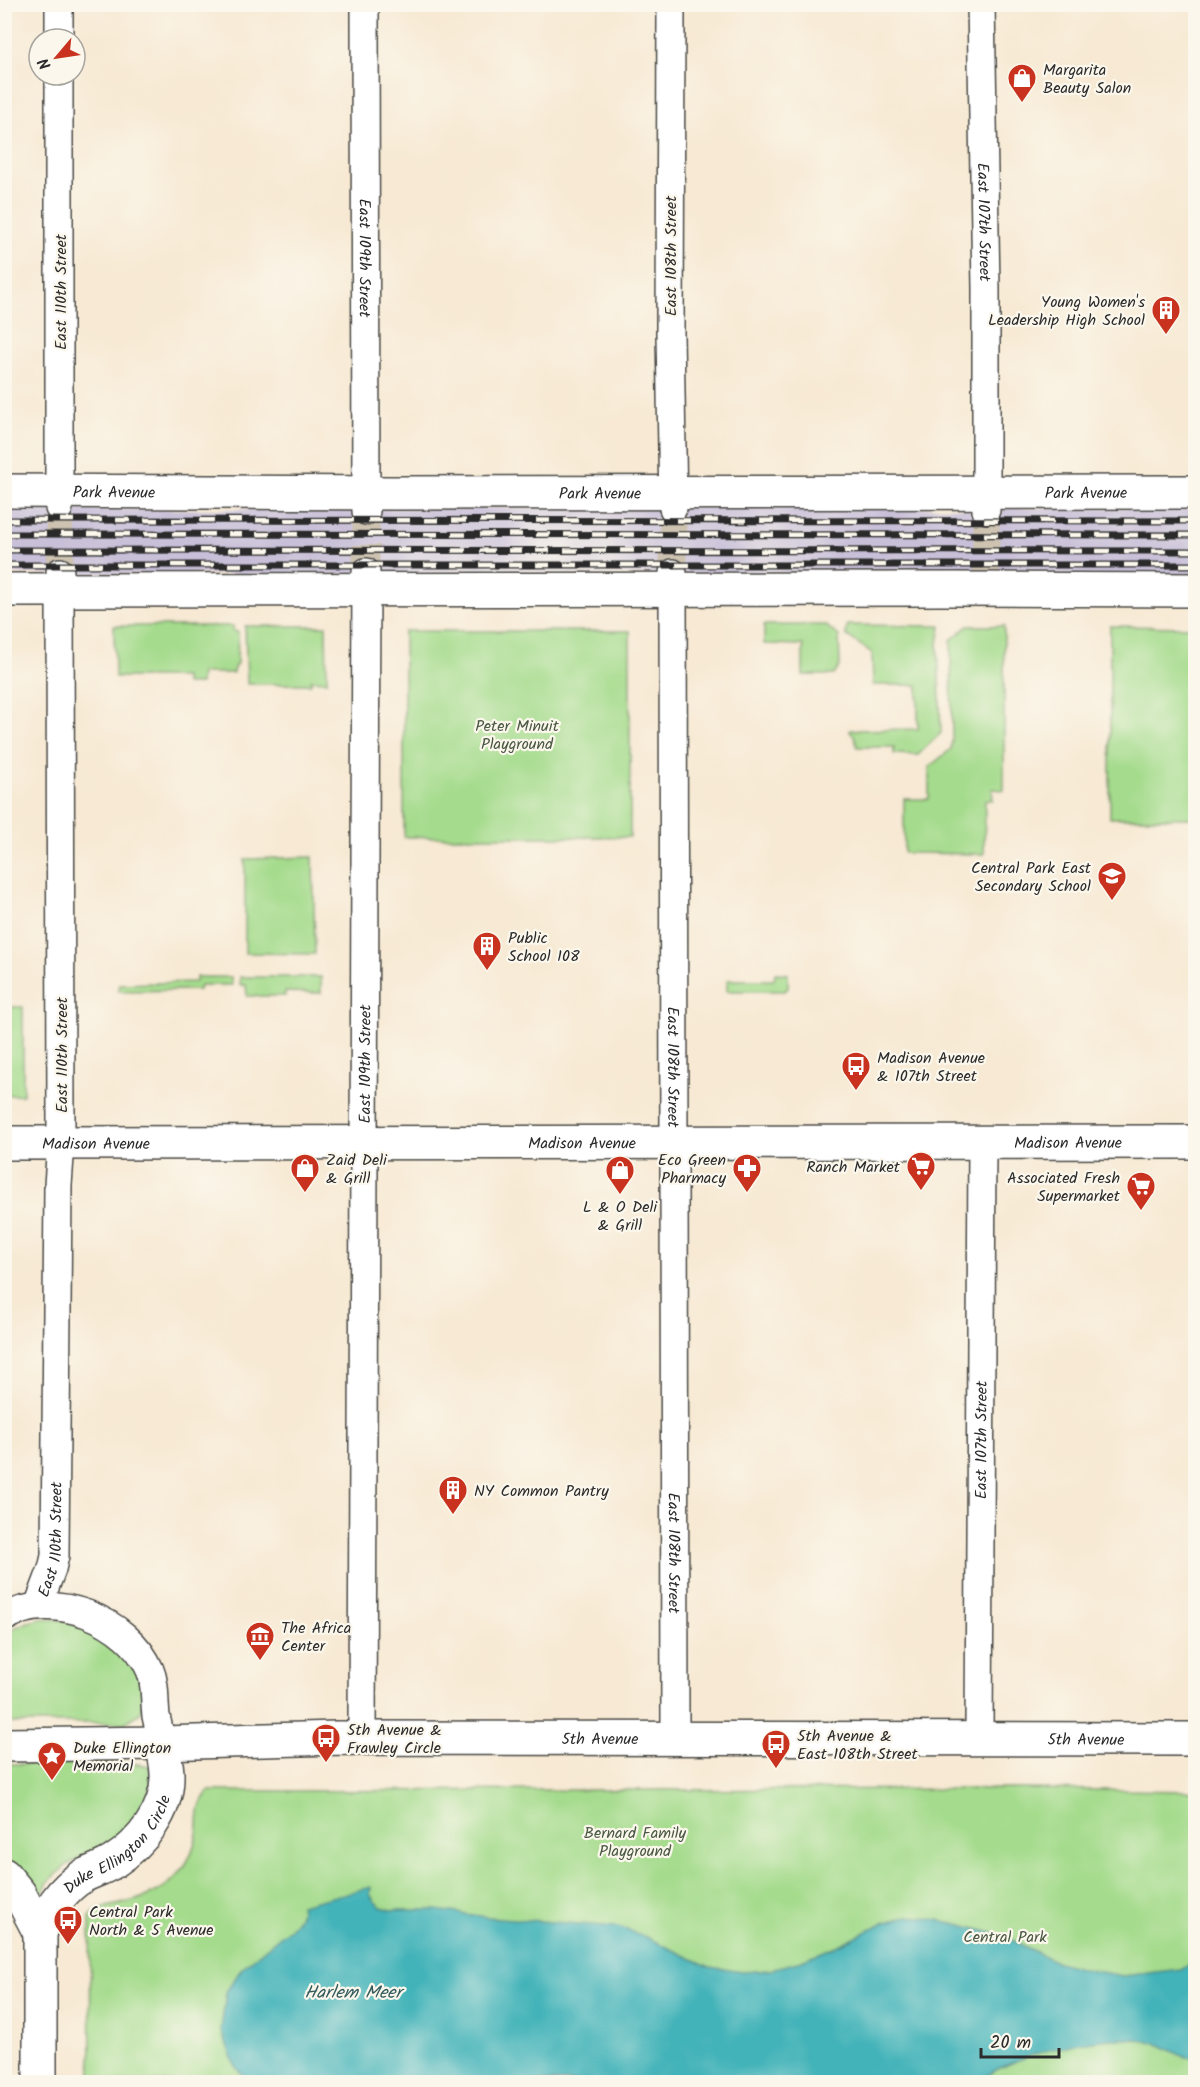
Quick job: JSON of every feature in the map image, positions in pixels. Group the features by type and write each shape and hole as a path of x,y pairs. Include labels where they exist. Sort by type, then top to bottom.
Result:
{"main road":[{"name":"Park Avenue","path":"4,491 60,500 366,501 986,501 1196,492"},
{"path":"4,590 60,581 674,581 986,589 1196,590"},
{"name":"Madison Avenue","path":"4,1143 1196,1142"},
{"name":"5th Avenue","path":"4,1745 362,1738 1196,1739"},
{"name":"Duke Ellington Circle","path":"40,1933 46,1916 71,1886 84,1876 112,1863 127,1852 150,1827 164,1795 167,1777 162,1743"},
{"path":"4,1875 19,1893 40,1933 40,2082"}],"street":[{"path":"59,4 59,27"},
{"name":"East 109th Street","path":"365,4 366,501"},
{"name":"East 108th Street","path":"671,4 670,334 673,500"},
{"name":"East 107th Street","path":"981,4 986,501"},
{"name":"East 110th Street","path":"59,87 60,500"},
{"name":"East 110th Street","path":"38,1606 55,1556 58,1185 61,1143 60,581"},
{"name":"East 109th Street","path":"362,1738 366,581"},
{"name":"East 108th Street","path":"674,581 675,1738"},
{"name":"East 107th Street","path":"979,1737 982,1142"},
{"name":"Duke Ellington Circle","path":"4,1618 12,1613 38,1606 65,1609 101,1619 123,1635 135,1647 150,1670 162,1743"}],"shaded area":[{"path":"636,507 1195,508 1195,576 5,574 4,510"}],"green space":[{"path":"764,625 825,625 839,636 840,666 834,675 803,675 803,645 764,644"},
{"path":"847,625 941,626 938,644 941,733 918,755 894,754 894,747 857,747 855,737 850,730 918,729 918,685 873,685 872,653 846,635"},
{"path":"114,626 233,626 233,631 238,632 237,663 233,673 201,673 200,684 185,684 185,677 115,677"},
{"path":"245,626 326,626 327,681 311,680 311,684 247,684"},
{"path":"968,626 1004,626 1004,790 992,789 993,800 985,800 984,854 904,853 904,799 929,799 929,767 951,749 951,640"},
{"path":"1110,626 1195,627 1195,818 1110,818"},
{"name":"Peter Minuit Playground","path":"404,631 630,631 630,837 404,837"},
{"path":"313,857 315,954 245,953 245,859"},
{"path":"775,973 788,974 788,988 785,991 727,991 727,980 774,980"},
{"path":"196,977 231,977 232,985 200,985 199,990 119,991 119,984 196,982"},
{"path":"240,977 321,977 321,993 285,992 285,996 247,996 246,985 240,985"},
{"path":"4,1007 23,1007 23,1095 5,1095"},
{"path":"45,1618 73,1622 102,1634 130,1655 143,1685 142,1708 139,1714 125,1723 5,1723 5,1632 28,1622"},
{"path":"132,1763 150,1766 151,1784 142,1813 116,1844 68,1864 48,1882 42,1895 38,1896 5,1859 5,1764"},
{"name":"Central Park","path":"1022,1789 1195,1791 1195,2082 91,2082 90,1916 101,1908 134,1901 149,1895 174,1879 192,1852 200,1807 209,1791"}],"water":[{"name":"Harlem Meer","path":"371,1887 370,1894 374,1901 381,1907 392,1910 436,1910 487,1917 618,1927 641,1935 710,1967 743,1972 770,1970 794,1963 837,1946 883,1923 908,1916 962,1925 1006,1937 1054,1961 1123,1976 1181,1969 1195,1963 1195,2058 1183,2056 1149,2041 1113,2039 1073,2044 1034,2055 1000,2068 977,2082 249,2082 235,2066 221,2030 226,1992 242,1968 298,1919 301,1912 300,1905"}],"tunnel":[{"path":"59,508 60,572"},
{"path":"673,508 673,573"},
{"path":"986,510 986,589"},
{"path":"366,511 366,572"}],"railway":[{"path":"4,520 1196,521"},
{"path":"4,534 1196,535"},
{"path":"4,550 1196,551"},
{"path":"4,565 1196,565"}],"place":[{"name":"Margarita Beauty Salon","path":"1022,104"},
{"name":"Young Women's Leadership High School","path":"1166,336"},
{"name":"Central Park East Secondary School","path":"1112,902"},
{"name":"Public School 108","path":"487,972"},
{"name":"Madison Avenue & 107th Street","path":"856,1092"},
{"name":"Ranch Market","path":"921,1192"},
{"name":"Zaid Deli & Grill","path":"305,1194"},
{"name":"Eco Green Pharmacy","path":"747,1194"},
{"name":"L & O Deli & Grill","path":"620,1196"},
{"name":"Associated Fresh Supermarket","path":"1141,1212"},
{"name":"NY Common Pantry","path":"453,1516"},
{"name":"The Africa Center","path":"260,1662"},
{"name":"5th Avenue & Frawley Circle","path":"326,1764"},
{"name":"5th Avenue & East 108th Street","path":"776,1770"},
{"name":"Duke Ellington Memorial","path":"52,1782"},
{"name":"Central Park North & 5 Avenue","path":"68,1946"}],"park label":[{"name":"Bernard Family Playground","path":"635,1841"}]}
